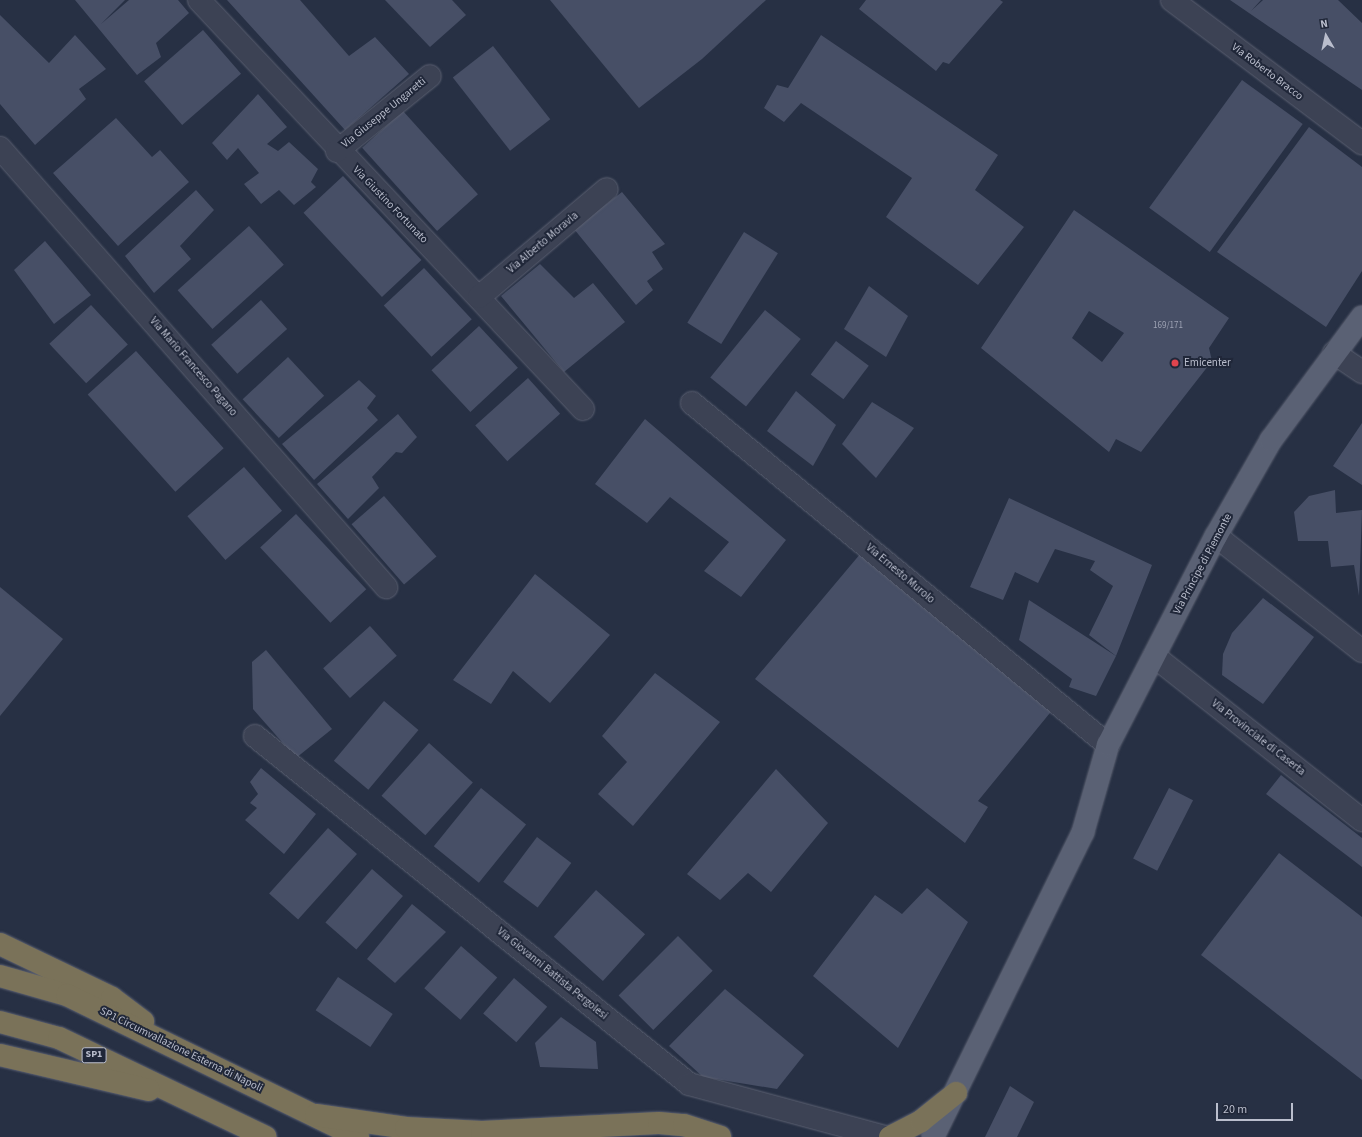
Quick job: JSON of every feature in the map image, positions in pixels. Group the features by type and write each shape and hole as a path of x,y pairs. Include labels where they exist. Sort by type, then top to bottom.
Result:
{"highway":[{"path":"0,944 112,998 181,1049"},
{"name":"SP1 Circumvallazione Esterna di Napoli","path":"0,976 67,995 181,1049 358,1137"},
{"name":"SP1","path":"0,1022 58,1038 266,1137"},
{"path":"0,1055 185,1098"},
{"path":"890,1137 921,1121 956,1093"},
{"path":"316,1116 406,1128 482,1132 659,1123 684,1125 712,1135"},
{"path":"643,1137 712,1135"}],"main road":[{"name":"Via Principe di Piemonte","path":"933,1137 956,1093 1083,832 1108,745 1216,536 1271,440 1362,317"}],"street":[{"name":"Via Giustino Fortunato","path":"199,0 337,151 479,297 583,409"},
{"name":"Via Roberto Bracco","path":"1172,0 1362,143"},
{"name":"Via Giuseppe Ungaretti","path":"337,151 430,76"},
{"name":"Via Mario Francesco Pagano","path":"0,148 386,587"},
{"name":"Via Alberto Moravia","path":"479,297 607,188"},
{"path":"1334,353 1362,372"},
{"name":"Via Ernesto Murolo","path":"692,403 1108,745"},
{"path":"1216,536 1362,651"},
{"name":"Via Provinciale di Caserta","path":"1154,656 1362,820"},
{"name":"Via Giovanni Battista Pergolesi","path":"255,736 689,1084 886,1137"}],"building":[{"path":"75,0 125,0 101,24 129,0 178,0 189,13 156,43 161,57 137,75"},
{"path":"227,0 300,0 349,56 375,37 409,74 345,130"},
{"path":"385,0 452,0 466,15 430,47"},
{"path":"550,0 766,0 702,59 639,108"},
{"path":"866,0 1000,0 1003,2 949,64 943,62 936,71 859,9"},
{"path":"1230,0 1261,0 1251,11 1263,0 1338,0 1362,23 1362,90"},
{"path":"0,15 49,63 75,35 106,69 79,89 86,99 35,145 0,104"},
{"path":"203,30 241,74 182,125 144,81"},
{"path":"821,35 998,155 975,190 1024,227 978,285 886,217 912,178 801,103 784,122 764,108 777,85 788,88"},
{"path":"493,46 550,119 510,151 453,77"},
{"path":"1242,80 1303,124 1210,252 1149,208"},
{"path":"258,94 287,127 267,144 278,151 289,142 318,169 311,182 316,187 294,205 279,190 261,204 244,184 259,173 238,148 227,160 212,143"},
{"path":"403,111 478,194 437,231 362,148"},
{"path":"116,118 152,157 160,150 189,182 118,246 53,173"},
{"path":"1309,127 1362,167 1362,271 1326,327 1217,252"},
{"path":"343,176 421,260 382,297 304,213"},
{"path":"196,190 214,210 180,246 191,259 154,293 125,256"},
{"path":"622,192 665,244 652,252 663,269 647,281 653,290 636,305 574,229"},
{"path":"1074,210 1229,318 1209,348 1212,361 1141,452 1116,439 1109,452 981,348","holes":["1089,311 1124,333 1102,362 1072,338"]},
{"path":"249,226 284,265 212,329 178,290"},
{"path":"744,232 778,253 721,344 687,323"},
{"path":"45,241 91,295 54,324 14,270"},
{"path":"540,264 574,298 593,283 625,322 564,372 501,296"},
{"path":"424,268 472,319 432,357 384,306"},
{"path":"869,286 908,316 886,357 844,329"},
{"path":"261,300 287,329 237,374 211,345"},
{"path":"91,305 128,344 86,383 49,344"},
{"path":"765,310 801,339 746,407 710,378"},
{"path":"479,326 518,368 470,412 431,370"},
{"path":"836,341 869,366 843,399 811,375"},
{"path":"136,351 224,448 175,492 88,394"},
{"path":"288,357 324,396 279,438 243,399"},
{"path":"528,378 560,414 507,461 475,426"},
{"path":"359,380 376,396 367,408 378,420 314,480 282,444"},
{"path":"796,391 836,425 813,466 767,431"},
{"path":"872,402 914,428 876,478 842,444"},
{"path":"398,414 417,437 402,453 396,452 372,477 379,488 348,519 317,484"},
{"path":"645,419 786,540 741,597 704,571 729,542 670,497 647,523 595,484"},
{"path":"1362,423 1362,485 1333,466"},
{"path":"244,467 282,511 225,560 187,516"},
{"path":"1335,490 1336,513 1362,510 1359,596 1354,565 1331,567 1328,541 1298,541 1294,512 1309,496"},
{"path":"384,496 436,556 404,585 352,524"},
{"path":"1009,498 1152,565 1116,656 1089,635 1113,586 1090,570 1095,561 1055,549 1038,583 1015,572 1003,600 970,587"},
{"path":"296,514 366,589 330,623 260,547"},
{"path":"861,553 1054,708 978,801 988,807 965,843 755,679"},
{"path":"535,574 610,635 550,703 513,671 491,704 453,680"},
{"path":"0,587 63,639 0,716"},
{"path":"1263,598 1314,637 1263,704 1222,675 1223,654 1232,633"},
{"path":"1029,600 1116,656 1096,696 1069,687 1072,679 1019,640"},
{"path":"370,626 397,656 350,698 323,668"},
{"path":"266,650 332,729 296,758 253,709 252,662"},
{"path":"655,673 720,722 633,826 598,794 627,762 602,736"},
{"path":"384,701 418,730 368,790 334,761"},
{"path":"429,743 473,782 425,835 381,796"},
{"path":"261,768 316,814 284,854 245,820 257,808 250,803 258,794 250,782"},
{"path":"776,769 828,823 771,892 748,873 720,900 687,874"},
{"path":"1281,775 1362,838 1362,867 1266,794"},
{"path":"481,788 526,825 479,883 434,846"},
{"path":"1169,788 1193,800 1157,871 1133,858"},
{"path":"328,828 357,854 298,919 269,893"},
{"path":"537,837 571,863 538,908 503,882"},
{"path":"1279,853 1362,917 1362,1080 1201,955"},
{"path":"372,869 403,896 356,949 325,923"},
{"path":"927,888 968,922 898,1048 813,976 875,895 902,914"},
{"path":"596,890 645,934 603,981 554,937"},
{"path":"412,904 446,932 395,983 367,959"},
{"path":"678,936 713,971 653,1030 619,995"},
{"path":"461,946 497,977 460,1020 424,988"},
{"path":"338,977 393,1014 370,1047 316,1010"},
{"path":"514,978 547,1007 516,1042 483,1013"},
{"path":"725,989 804,1055 777,1089 703,1077 669,1046"},
{"path":"561,1017 596,1042 598,1069 540,1067 535,1043"},
{"path":"1010,1086 1034,1102 1017,1137 985,1137"}],"place":[{"name":"Emicenter","path":"1175,363"}]}
